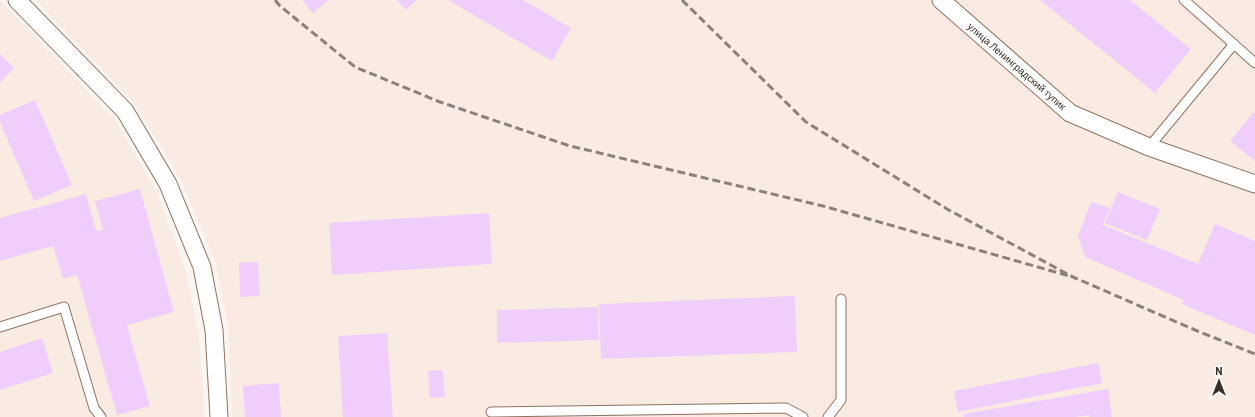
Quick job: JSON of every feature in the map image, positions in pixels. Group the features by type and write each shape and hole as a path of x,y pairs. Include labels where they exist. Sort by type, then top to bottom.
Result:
{"street":[{"path":"17,0 125,111 168,184 202,267 214,330 220,417"},
{"name":"улица Ленинградский тупик","path":"940,0 1070,113 1149,147 1255,184"}],"lane":[{"path":"1184,0 1255,63"},
{"path":"1149,147 1234,44"},
{"path":"828,417 841,400 841,299"},
{"path":"0,327 64,306 94,408 101,417"},
{"path":"491,412 786,408 803,417"}],"shaded area":[{"path":"0,0 114,119 156,190 186,271 199,336 205,417 0,417"},
{"path":"36,0 1255,0 1255,417 232,417 228,328 216,264 181,180 136,106"}],"building":[{"path":"302,0 328,0 313,13"},
{"path":"397,0 417,0 406,10"},
{"path":"448,0 523,0 571,28 552,61"},
{"path":"1040,0 1130,0 1191,49 1155,93"},
{"path":"0,54 14,68 0,83"},
{"path":"35,100 72,185 34,201 0,122 0,115"},
{"path":"1254,112 1255,113 1255,161 1230,141"},
{"path":"140,189 174,312 127,325 150,406 117,415 77,275 63,279 53,246 0,261 0,218 86,194 96,231 103,230 95,201"},
{"path":"1118,192 1160,209 1147,240 1105,223"},
{"path":"1091,202 1110,208 1103,225 1198,264 1215,224 1255,241 1255,335 1182,304 1184,300 1085,257 1078,236"},
{"path":"489,213 492,264 332,275 329,223"},
{"path":"258,262 260,296 240,297 239,263"},
{"path":"795,296 797,352 601,359 599,304"},
{"path":"598,307 599,340 497,343 497,310"},
{"path":"387,333 393,417 343,417 338,336"},
{"path":"42,338 53,373 0,390 0,352"},
{"path":"1098,363 1102,383 958,412 954,391"},
{"path":"443,370 445,397 430,398 428,371"},
{"path":"279,383 281,417 245,417 243,386"},
{"path":"1108,389 1112,417 1089,417 1089,415 1075,417 964,417 963,414"}],"railway":[{"path":"275,0 280,6 355,67 440,102 570,146 823,206 1073,277"},
{"path":"682,0 806,122 947,209 1073,277 1195,330 1255,354"}]}
